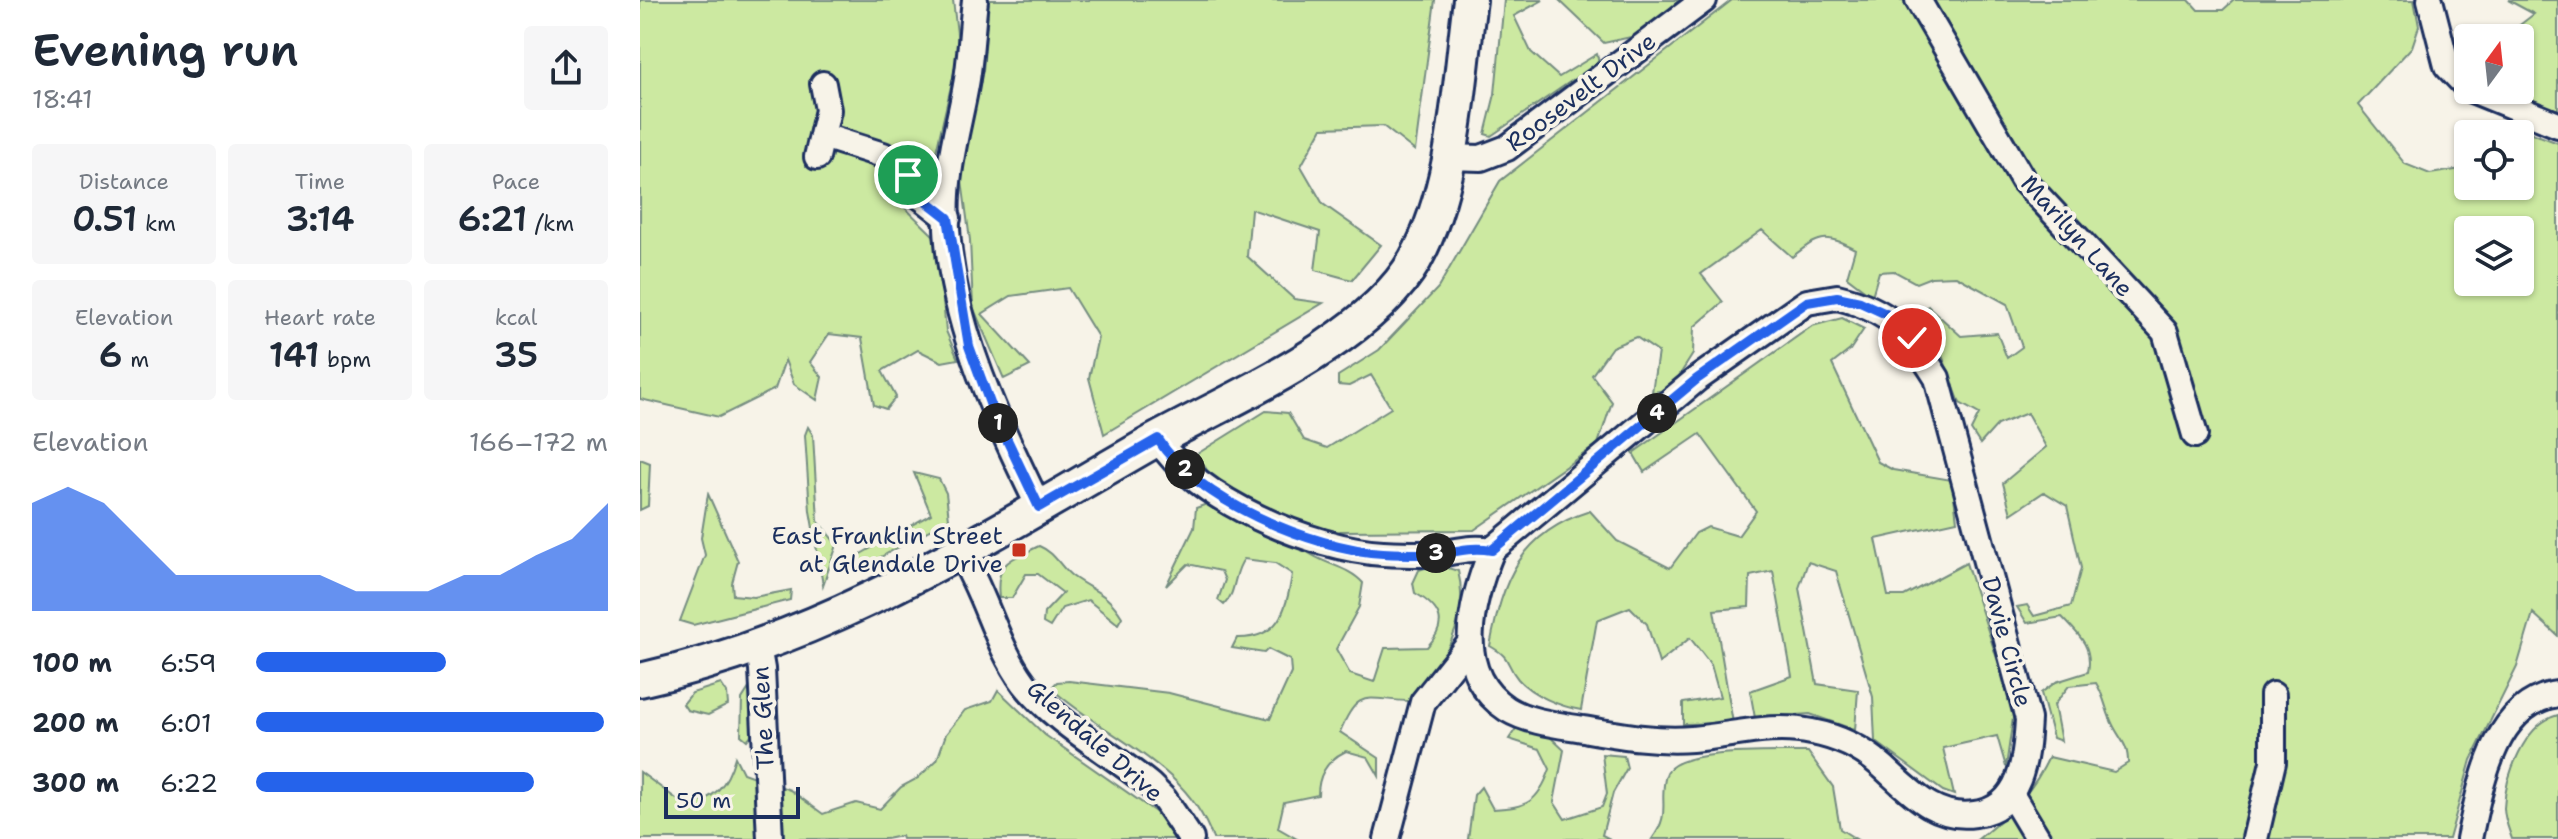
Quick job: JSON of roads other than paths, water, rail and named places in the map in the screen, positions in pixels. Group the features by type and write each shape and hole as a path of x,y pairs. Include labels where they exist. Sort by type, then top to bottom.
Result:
{"main road":[{"path":"640,680 758,646 862,605 961,555 1039,507 1323,348 1396,286 1415,261 1434,217 1448,157 1470,0"}],"street":[{"path":"975,0 968,77 949,168 948,218 958,294 969,346 991,406 1039,507"},
{"name":"Roosevelt Drive","path":"1448,157 1481,158 1507,148 1704,0"},
{"name":"Marilyn Lane","path":"1918,0 2023,180 2165,332 2195,435"},
{"path":"2430,0 2447,66 2454,73"},
{"path":"823,84 828,110 820,146 883,155 908,175 920,196 948,218"},
{"path":"2507,104 2558,125"},
{"name":"Davie Circle","path":"1837,297 1886,314 1912,338 1937,378 2028,719 2026,757 2016,787 1999,807 1974,814 1943,812 1902,787 1881,765 1858,749 1836,738 1808,731 1779,728 1690,740 1654,739 1547,722 1509,711 1489,694 1474,666 1470,643 1471,618 1479,582 1492,550 1697,379 1807,302 1837,297"},
{"path":"1158,439 1170,459 1210,488 1291,531 1345,548 1382,553 1445,553 1470,546 1492,550"},
{"path":"1445,553 1479,582"},
{"name":"Glendale Drive","path":"961,555 1006,654 1025,684 1047,706 1150,785 1164,799 1191,839"},
{"path":"1387,839 1423,702 1470,643"},
{"name":"The Glen","path":"758,646 762,669 770,839"},
{"path":"2255,839 2273,762 2273,695"},
{"path":"2469,839 2480,790 2504,728 2523,707 2552,695"},
{"path":"2011,794 2038,839"}],"place":[{"name":"East Franklin Street at Glendale Drive","path":"1019,550"}]}
